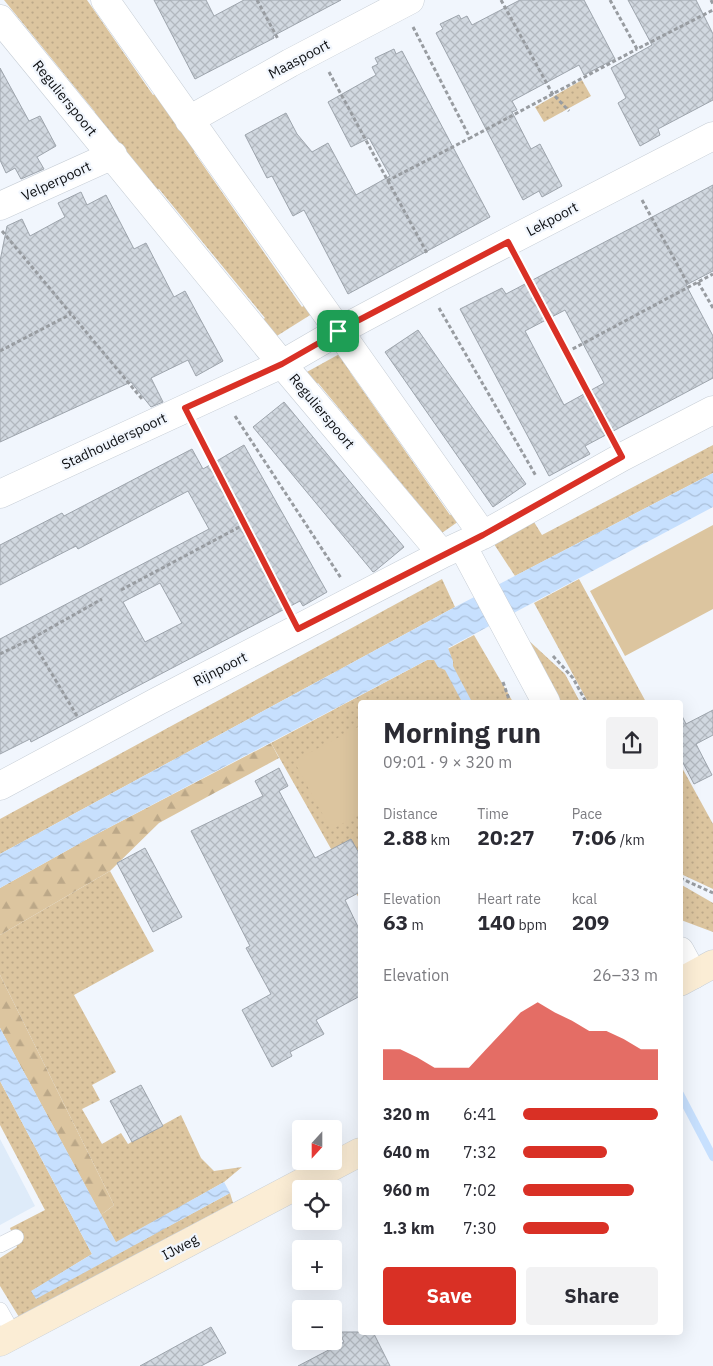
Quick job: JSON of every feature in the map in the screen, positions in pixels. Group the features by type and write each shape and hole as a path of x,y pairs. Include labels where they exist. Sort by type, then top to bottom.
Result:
{"street":[{"name":"Regulierspoort","path":"105,0 338,331 465,550 545,700"},
{"name":"Maaspoort","path":"189,120 290,63 406,2"},
{"name":"Regulierspoort","path":"0,18 282,364 465,550"},
{"name":"Lekpoort","path":"282,364 338,331 713,136"},
{"name":"Velperpoort","path":"0,206 112,155"},
{"name":"Stadhouderspoort","path":"0,494 282,364"},
{"name":"Rijnpoort","path":"0,786 158,701 355,599 465,550 549,498 622,457 713,410"},
{"name":"IJweg","path":"7,1338 358,1153"}],"lane":[{"path":"0,1245 16,1237"},
{"path":"0,1310 7,1338"}],"path":[{"path":"257,0 290,63"},
{"path":"501,0 552,93 569,111"},
{"path":"610,0 637,49"},
{"path":"711,0 713,4"},
{"path":"406,2 470,138"},
{"path":"387,181 713,10"},
{"path":"317,49 387,181 433,281 549,498"},
{"path":"630,178 689,286"},
{"path":"0,229 160,420"},
{"path":"508,242 622,457"},
{"path":"567,352 713,274"},
{"path":"698,282 713,308"},
{"path":"0,351 71,314"},
{"path":"220,393 355,599"},
{"path":"185,408 298,629"},
{"path":"121,590 245,524"},
{"path":"0,654 31,639 102,599"},
{"path":"31,639 90,738"},
{"path":"550,652 573,678 585,700"},
{"path":"683,879 713,893"}],"shaded area":[{"path":"0,1139 35,1206 0,1225"}],"green space":[{"path":"4,0 87,0 153,95 159,91 199,147 194,152 302,307 308,303 315,312 272,339 258,323 265,318 159,189 152,193 90,117 95,112"},
{"path":"582,80 591,96 544,122 535,107"},
{"path":"343,352 357,368 350,372 450,515 457,511 462,519 436,537 426,513 318,383 312,388 305,373"},
{"path":"713,445 713,473 515,576 492,541 531,517 542,535"},
{"path":"713,525 713,609 625,656 590,591"},
{"path":"442,579 455,607 0,854 0,819"},
{"path":"579,579 645,700 587,700 534,603"},
{"path":"474,635 512,700 358,700 358,896 271,743"},
{"path":"526,638 565,674 579,700 560,700"},
{"path":"358,727 358,815 331,830 294,761"},
{"path":"271,743 279,758 159,823 110,871 0,935 0,888 91,837"},
{"path":"683,769 713,824 713,889 683,875"},
{"path":"110,871 154,951 74,995 116,1072 92,1085 100,1100 82,1109 102,1144 121,1133 128,1144 181,1115 201,1158 214,1171 242,1167 224,1182 116,1243 101,1215 114,1205 0,975 0,935"},
{"path":"683,886 713,903 713,932 683,921"},
{"path":"0,975 114,1205 101,1215 0,1028"},
{"path":"0,1081 92,1254 32,1291 36,1298 230,1193 233,1203 19,1317 0,1286 0,1258 17,1247 10,1228 45,1210 0,1125"}],"water":[{"path":"713,473 713,507 448,648 453,666 471,700 461,700 445,670 438,667 434,660 427,660 91,837 0,888 0,854 455,607"},
{"path":"0,1028 116,1242 224,1182 230,1193 36,1299 31,1291 92,1254 0,1081"}],"building":[{"path":"154,0 206,0 214,16 244,0 341,0 273,36 274,38 195,79"},
{"path":"520,0 584,0 615,59 584,75 579,65 512,101 517,110 512,112 531,149 540,144 562,186 542,197 539,191 523,200 436,33 443,29 440,24 459,15 461,19 467,16 472,25"},
{"path":"628,0 696,0 713,34 713,100 658,129 660,135 640,146 618,103 626,98 611,68 652,45"},
{"path":"394,49 396,54 402,51 490,217 348,294 304,210 293,216 272,176 267,178 245,135 286,113 297,134 312,152 328,143 356,195 390,176 369,138 351,147 328,102 376,75 372,67 378,64 375,58"},
{"path":"0,68 29,121 40,116 56,146 37,157 44,169 21,179 15,168 6,173 0,160"},
{"path":"713,185 713,271 686,285 713,336 713,378 585,446 590,454 549,476 460,309 502,288 506,294","holes":["565,310 604,383 564,405 525,331"]},
{"path":"81,192 87,205 106,195 134,249 146,243 174,297 185,291 223,361 196,376 188,360 151,378 163,402 151,407 131,382 0,442 0,261 7,226 22,219 30,236 65,217 58,203"},
{"path":"418,330 526,484 493,507 385,352"},
{"path":"284,402 404,547 375,571 373,572 253,427"},
{"path":"244,445 327,592 303,606 300,601 31,742 30,739 0,754 0,639 209,529 188,491 78,549 76,546 0,585 0,545 62,513 64,516 192,449 203,469","holes":["160,583 182,623 145,642 123,602"]},
{"path":"713,710 713,735 696,744 712,775 694,784 683,763 683,718 686,724"},
{"path":"279,768 288,786 279,791 315,858 351,839 358,851 358,893 345,900 358,927 358,997 316,1020 324,1034 290,1052 292,1056 272,1067 242,1010 271,994 246,948 250,946 191,831 263,796 255,781"},
{"path":"145,848 182,917 153,932 117,863"},
{"path":"141,1085 163,1126 132,1142 110,1101"},
{"path":"211,1327 226,1353 201,1366 140,1366"},
{"path":"342,1332 358,1332 358,1335 374,1335 390,1366 298,1366 329,1350 342,1350 342,1343 344,1342"}],"waterway":[{"path":"683,1100 713,1157"}],"route":[{"path":"508,242 622,457 483,535 442,554 298,629 185,408 282,364 338,331 508,242"}]}
